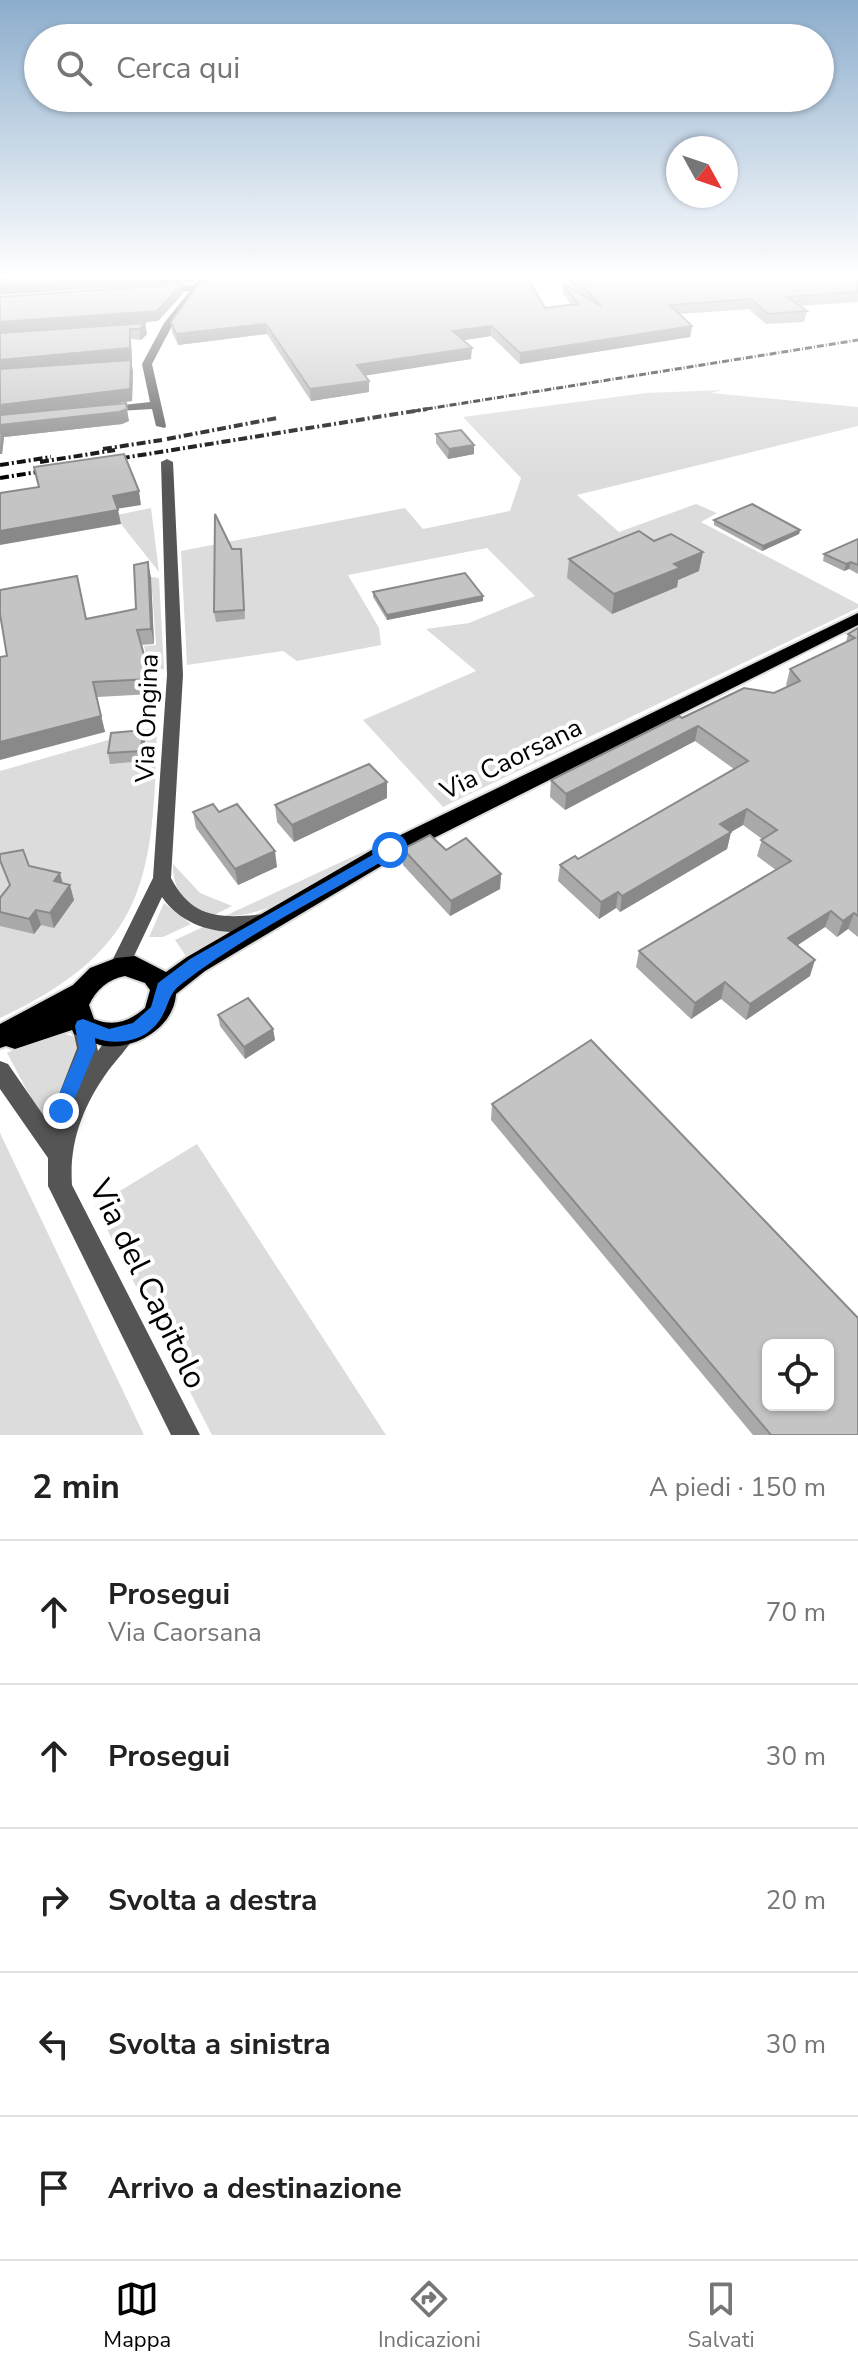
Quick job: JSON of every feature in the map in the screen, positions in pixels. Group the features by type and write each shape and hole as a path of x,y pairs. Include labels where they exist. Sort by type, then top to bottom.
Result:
{"main road":[{"name":"Via Caorsana","path":"164,988 196,964 390,850 858,618"},
{"path":"0,1040 81,1012 100,974 127,966 167,972 196,964"},
{"path":"81,1012 94,1033 124,1035 151,1021 164,999 164,988 159,977 127,966"}],"street":[{"path":"158,343 147,364 161,426"},
{"path":"132,365 147,364"},
{"path":"94,411 156,405"},
{"name":"Via Ongina","path":"127,966 162,878 175,675 167,462"},
{"path":"162,878 169,898 182,912 200,920 230,925 268,921"},
{"path":"57,1146 61,1111 88,1048 81,1012"},
{"name":"Via del Capitolo","path":"124,1035 94,1068 57,1146 58,1175 60,1186 186,1435"},
{"path":"0,1071 57,1146"}],"shaded area":[{"path":"722,390 711,393 858,407 858,426 577,495 619,532 696,504 717,513 701,522 858,604 858,608 443,807 363,720 476,671 426,629 469,623 535,596 487,548 348,575 379,628 381,645 297,661 283,651 187,665 181,551 405,508 423,529 510,511 521,478 463,417 646,393"},
{"path":"151,508 159,572 117,515"},
{"path":"151,577 159,578 164,669 151,672 144,646 156,645"},
{"path":"157,726 152,825 145,866 133,902 114,934 87,964 49,992 0,1018 0,771"},
{"path":"367,850 281,902 263,910 225,916"},
{"path":"173,864 200,893 232,906 214,915 196,908 179,891"},
{"path":"164,903 191,924 163,937 149,937"},
{"path":"203,927 232,930 186,956 175,940"},
{"path":"58,1033 73,1036 78,1045 46,1126 7,1053 35,1038"},
{"path":"0,1133 144,1435 0,1435"},
{"path":"197,1144 386,1435 212,1435 95,1206"}],"building":[{"path":"0,343 130,343 130,348 0,360"},
{"path":"279,343 466,343 472,348 357,365 369,381 310,389"},
{"path":"509,343 584,343 520,353"},
{"path":"131,360 130,389 0,405 0,369"},
{"path":"126,403 127,409 119,412 1,425 0,434 0,415"},
{"path":"461,430 474,445 449,449 436,434"},
{"path":"124,454 139,491 113,496 118,510 0,531 0,493 39,487 34,467"},
{"path":"752,504 800,530 763,546 714,520"},
{"path":"215,514 232,549 241,549 244,610 214,612"},
{"path":"639,531 654,541 671,534 703,552 674,564 680,568 614,594 569,559"},
{"path":"858,539 858,565 851,562 846,564 824,554"},
{"path":"148,562 151,629 137,630 146,662 151,662 150,679 93,682 101,716 0,742 0,657 7,656 0,614 0,590 77,576 86,619 136,609 134,565"},
{"path":"465,573 483,596 387,615 373,592"},
{"path":"858,628 858,916 854,913 843,921 831,911 788,938 815,960 750,1004 725,982 695,1003 639,951 791,861 761,840 777,830 747,809 720,824 731,832 622,896 618,892 601,902 560,865 575,856 578,859 748,761 698,726 566,794 551,780 679,716 682,718 744,688 774,693 800,681 790,669 855,638 848,634"},
{"path":"143,730 141,751 108,753 111,733"},
{"path":"369,764 387,782 292,825 275,805"},
{"path":"213,804 219,812 237,804 275,851 235,869 193,812"},
{"path":"430,835 446,850 466,838 501,874 451,901 403,849"},
{"path":"23,850 29,866 60,873 54,881 70,885 50,913 36,910 29,919 0,912 0,898 10,885 0,854"},
{"path":"248,998 273,1029 244,1047 218,1015"},
{"path":"591,1040 858,1318 858,1435 771,1435 492,1104"}],"railway":[{"path":"414,411 839,343"},
{"path":"104,461 427,409"},
{"path":"167,439 277,418"},
{"path":"103,449 162,440"},
{"path":"40,462 115,450"},
{"path":"0,465 51,457"},
{"path":"0,478 56,469"}],"route":[{"path":"61,1111 88,1048 83,1026 94,1033 109,1036 124,1035 138,1029 159,1011 164,988 196,964 390,850"}]}
